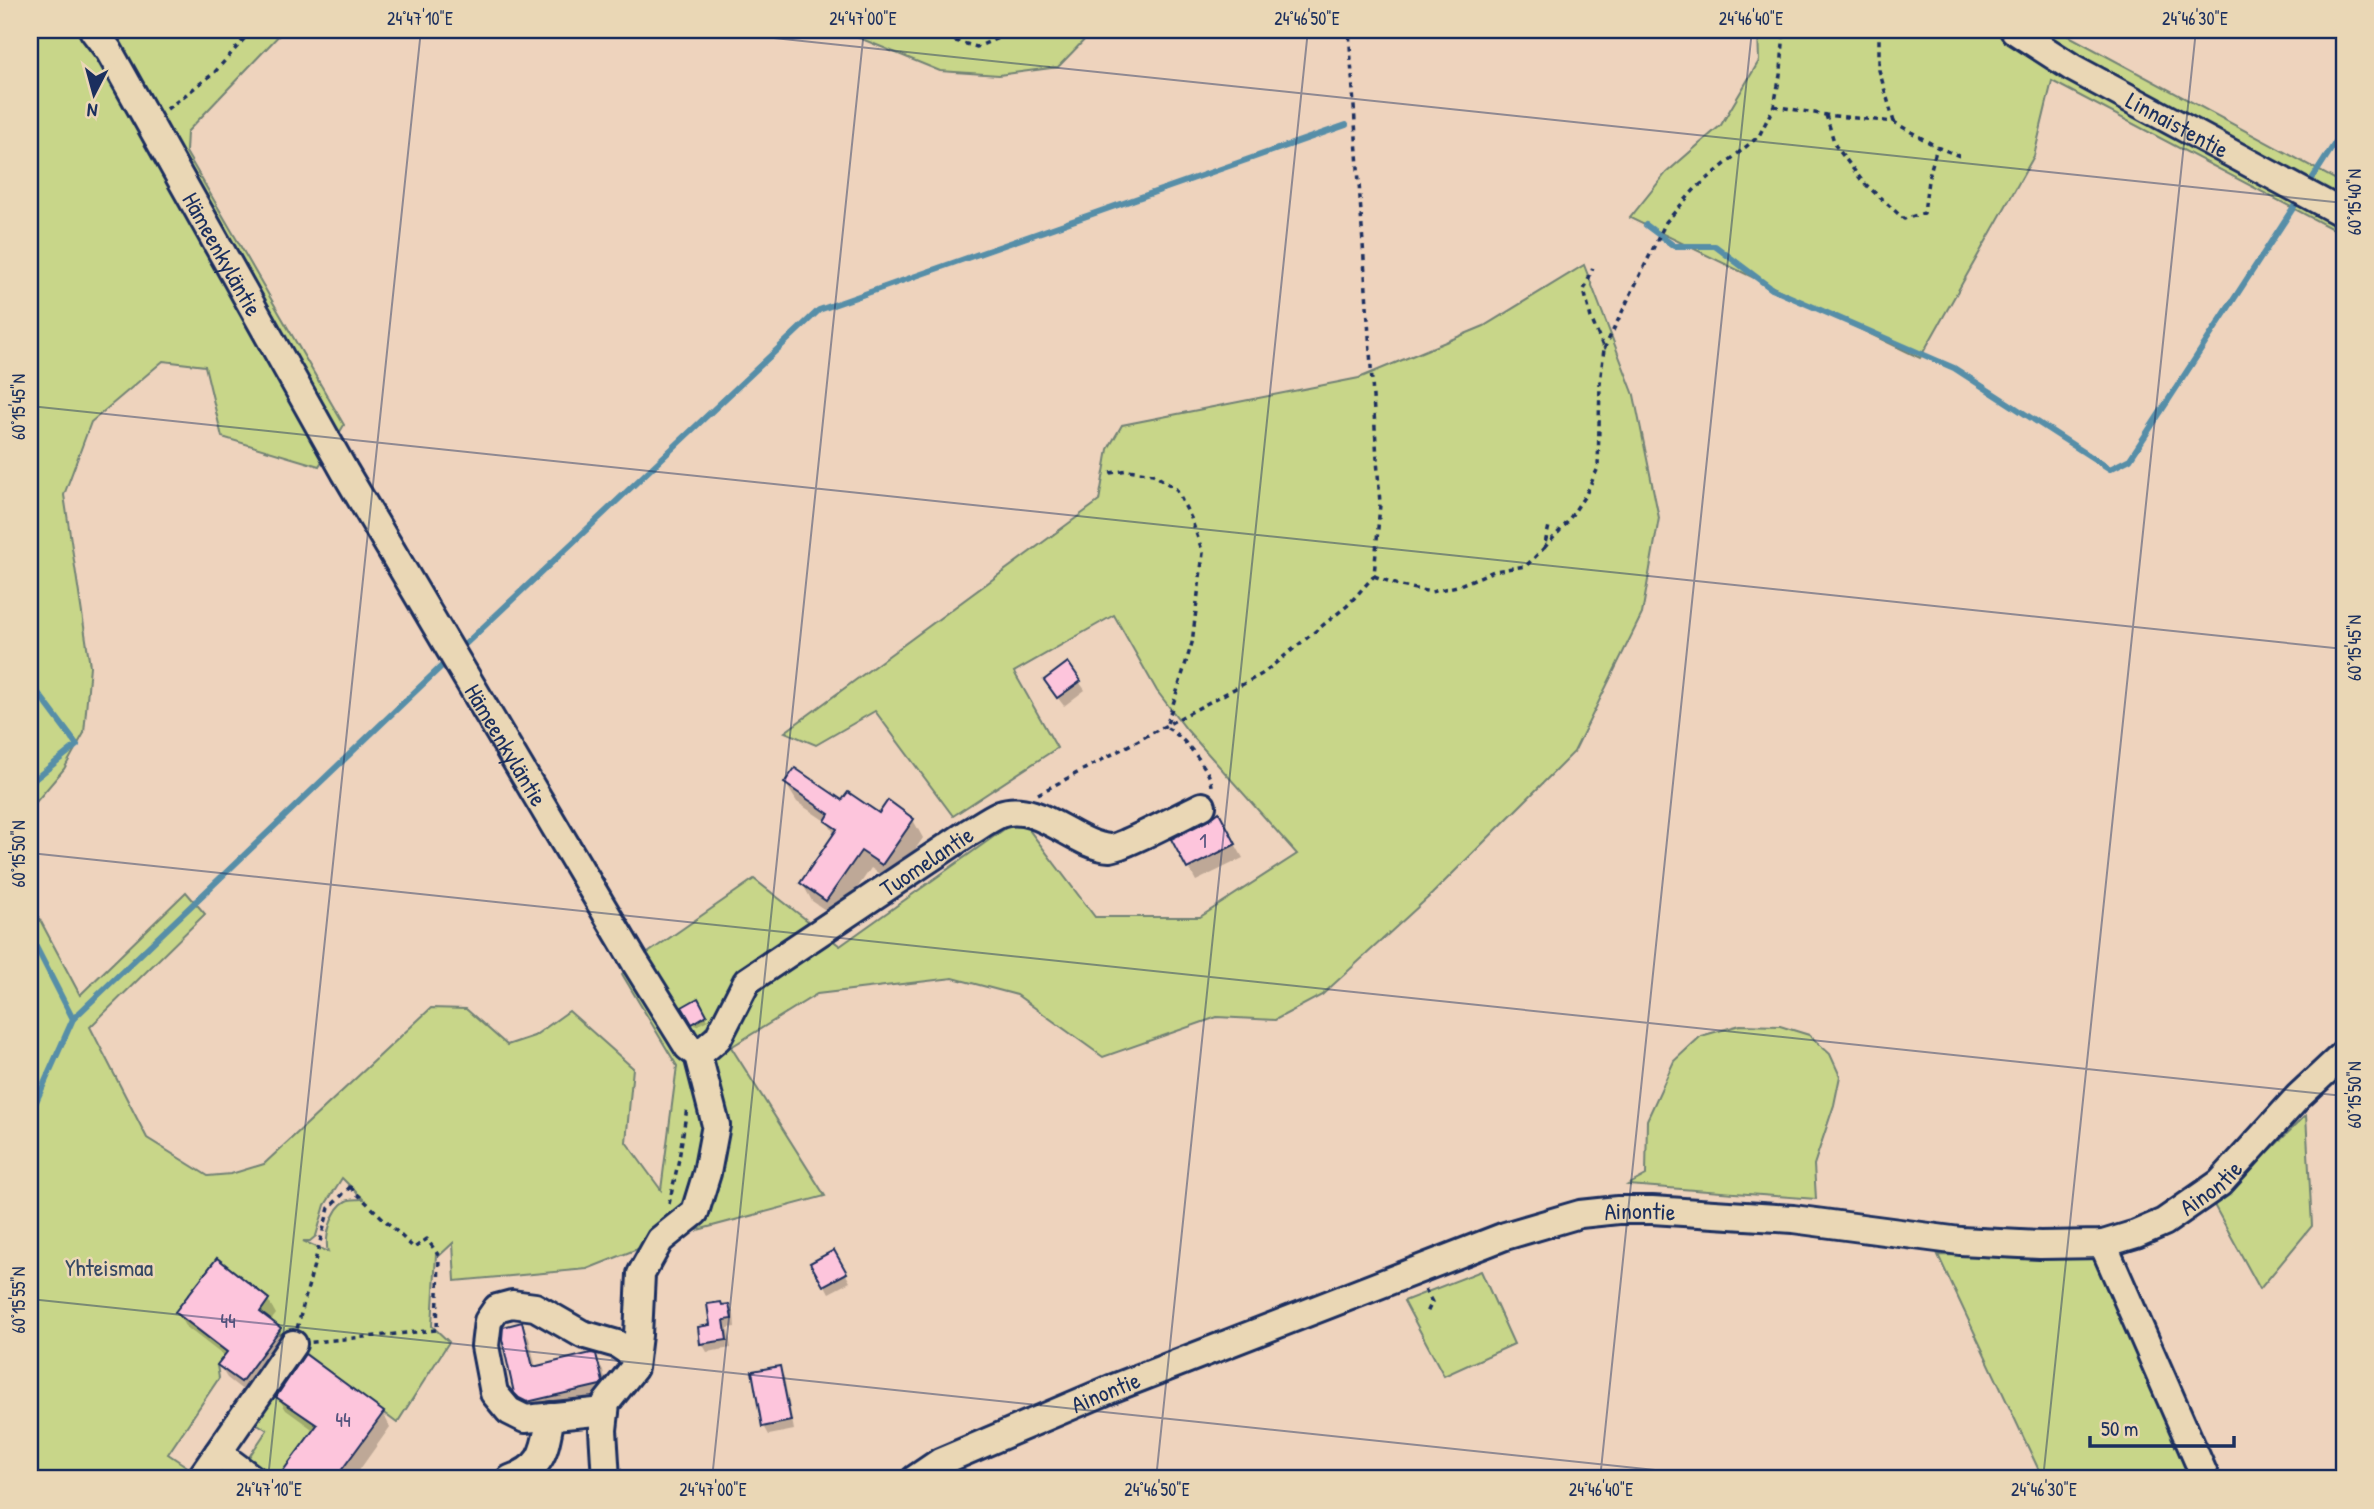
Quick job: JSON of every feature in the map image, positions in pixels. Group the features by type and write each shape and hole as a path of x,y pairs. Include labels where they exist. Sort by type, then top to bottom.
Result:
{"street":[{"name":"Hämeenkyläntie","path":"93,30 109,51 150,122 345,472 463,673 635,962 688,1047 698,1055 716,1125 707,1173 695,1212 660,1240 640,1274 634,1368 606,1403 603,1430 606,1479"},
{"name":"Linnaistentie","path":"2014,30 2073,68 2344,214"},
{"name":"Tuomelantie","path":"698,1055 718,1038 747,981 1002,813 1036,815 1093,845 1114,848 1202,806"},
{"name":"Ainontie","path":"915,1479 940,1462 1111,1389 1505,1237 1580,1214 1652,1210 1793,1219 1960,1241 2040,1245 2103,1244 2164,1222 2220,1183 2298,1097 2344,1054"},
{"path":"2103,1244 2206,1479"},
{"path":"605,1411 525,1419 509,1411 494,1392 485,1346 488,1321 497,1308 512,1304 535,1307 582,1334 617,1344 635,1356"},
{"path":"200,1479 293,1344"},
{"path":"510,1479 530,1472 544,1453 551,1416"},
{"path":"218,1453 253,1479"}],"path":[{"path":"150,122 215,73 252,30"},
{"path":"916,30 977,47 1017,30"},
{"path":"1037,795 1262,674 1347,606 1374,576 1380,504 1349,30"},
{"path":"1374,576 1401,586 1431,592 1457,586 1494,571 1526,566 1566,524 1586,494 1598,468 1600,384 1604,349 1665,222 1695,189 1759,136 1774,106 1781,71 1784,30"},
{"path":"1877,30 1880,32 1879,71 1894,122"},
{"path":"1774,106 1826,116 1894,122 1937,147 1962,157"},
{"path":"1826,116 1835,145 1863,182 1904,219 1924,213 1928,180 1937,147"},
{"path":"1593,268 1584,290 1591,318 1604,349"},
{"path":"1110,473 1128,470 1153,474 1176,489 1191,518 1203,552 1192,643 1166,727"},
{"path":"1544,548 1549,526"},
{"path":"1166,727 1176,732 1207,770 1212,781 1210,797 1202,806"},
{"path":"660,1240 679,1159 688,1101"},
{"path":"349,1187 414,1248 427,1239 439,1256 437,1330 293,1344 329,1208 349,1187"}],"green space":[{"path":"30,30 284,30 187,132 186,152 344,425 319,466 222,437 205,366 163,361 91,422 64,495 90,666 84,733 64,769 30,809"},
{"path":"840,30 1094,30 1058,67 999,75 940,71"},
{"path":"1758,30 1996,30 2069,77 2344,221 2344,235 2052,81 2034,156 1920,358 1630,218 1666,173 1721,125 1759,61"},
{"path":"2032,30 2058,30 2344,184 2344,200 2179,116"},
{"name":"Yhteismaa","path":"1584,265 1634,395 1659,518 1642,614 1574,752 1432,894 1322,995 1275,1020 1217,1017 1103,1057 1017,995 953,978 817,994 731,1047 825,1196 660,1240 587,1269 455,1281 453,1243 439,1256 436,1254 432,1326 449,1342 397,1423 278,1333 281,1328 260,1312 269,1299 217,1258 175,1312 227,1352 217,1365 219,1378 168,1454 195,1472 190,1479 30,1479 30,901 80,995 186,892 205,914 90,1027 147,1138 208,1176 231,1174 264,1164 431,1008 466,1009 507,1045 534,1036 569,1011 633,1068 626,1142 661,1190 677,1066 622,974 635,962 754,879 840,946 1020,818 1095,917 1200,917 1297,854 1187,730 1157,691 1114,615 1014,672 1057,748 953,816 875,711 816,745 785,732 1099,501 1108,449 1122,425 1359,378 1484,326","holes":["342,1178 363,1199 346,1201 337,1210 328,1232 328,1252 303,1241 310,1241 316,1236 325,1205"]},
{"path":"1740,1025 1780,1026 1809,1035 1830,1054 1840,1076 1834,1105 1814,1165 1816,1199 1628,1185 1646,1175 1647,1120 1674,1061 1701,1036"},
{"path":"2306,1115 2312,1226 2260,1289 2214,1205"},
{"path":"1938,1255 2100,1257 2197,1479 2043,1479"},
{"path":"1481,1271 1514,1344 1444,1376 1404,1301"},
{"path":"273,1395 317,1425 277,1479 266,1479 232,1457 247,1460 267,1430 253,1421"}],"building":[{"path":"1068,662 1081,681 1057,698 1044,680"},
{"path":"795,768 842,800 848,792 879,813 888,800 914,819 882,865 861,851 826,901 800,883 837,829 825,821 829,814 784,783"},
{"path":"1219,812 1236,844 1187,869 1171,839"},
{"path":"698,998 707,1015 692,1024 682,1007"},
{"path":"834,1250 847,1273 823,1286 810,1263"},
{"path":"217,1258 269,1299 260,1312 281,1328 241,1382 217,1365 227,1352 175,1312"},
{"path":"721,1302 722,1305 729,1304 732,1319 724,1320 727,1340 700,1344 698,1327 710,1325 707,1304"},
{"path":"522,1322 533,1367 596,1354 603,1382 600,1385 527,1402 519,1398 514,1393 502,1339 503,1327"},
{"path":"305,1354 384,1412 335,1479 277,1479 317,1425 276,1397"},
{"path":"780,1366 791,1421 762,1427 752,1371"}],"waterway":[{"path":"458,651 819,310 1346,125"},
{"path":"2312,179 2344,129"},
{"path":"1646,225 1674,246 1715,246 1772,289 1954,368 2110,469 2130,459 2295,205"},
{"path":"30,1115 73,1019 447,661"},
{"path":"30,682 77,745 30,783"},
{"path":"30,935 73,1019"}]}
